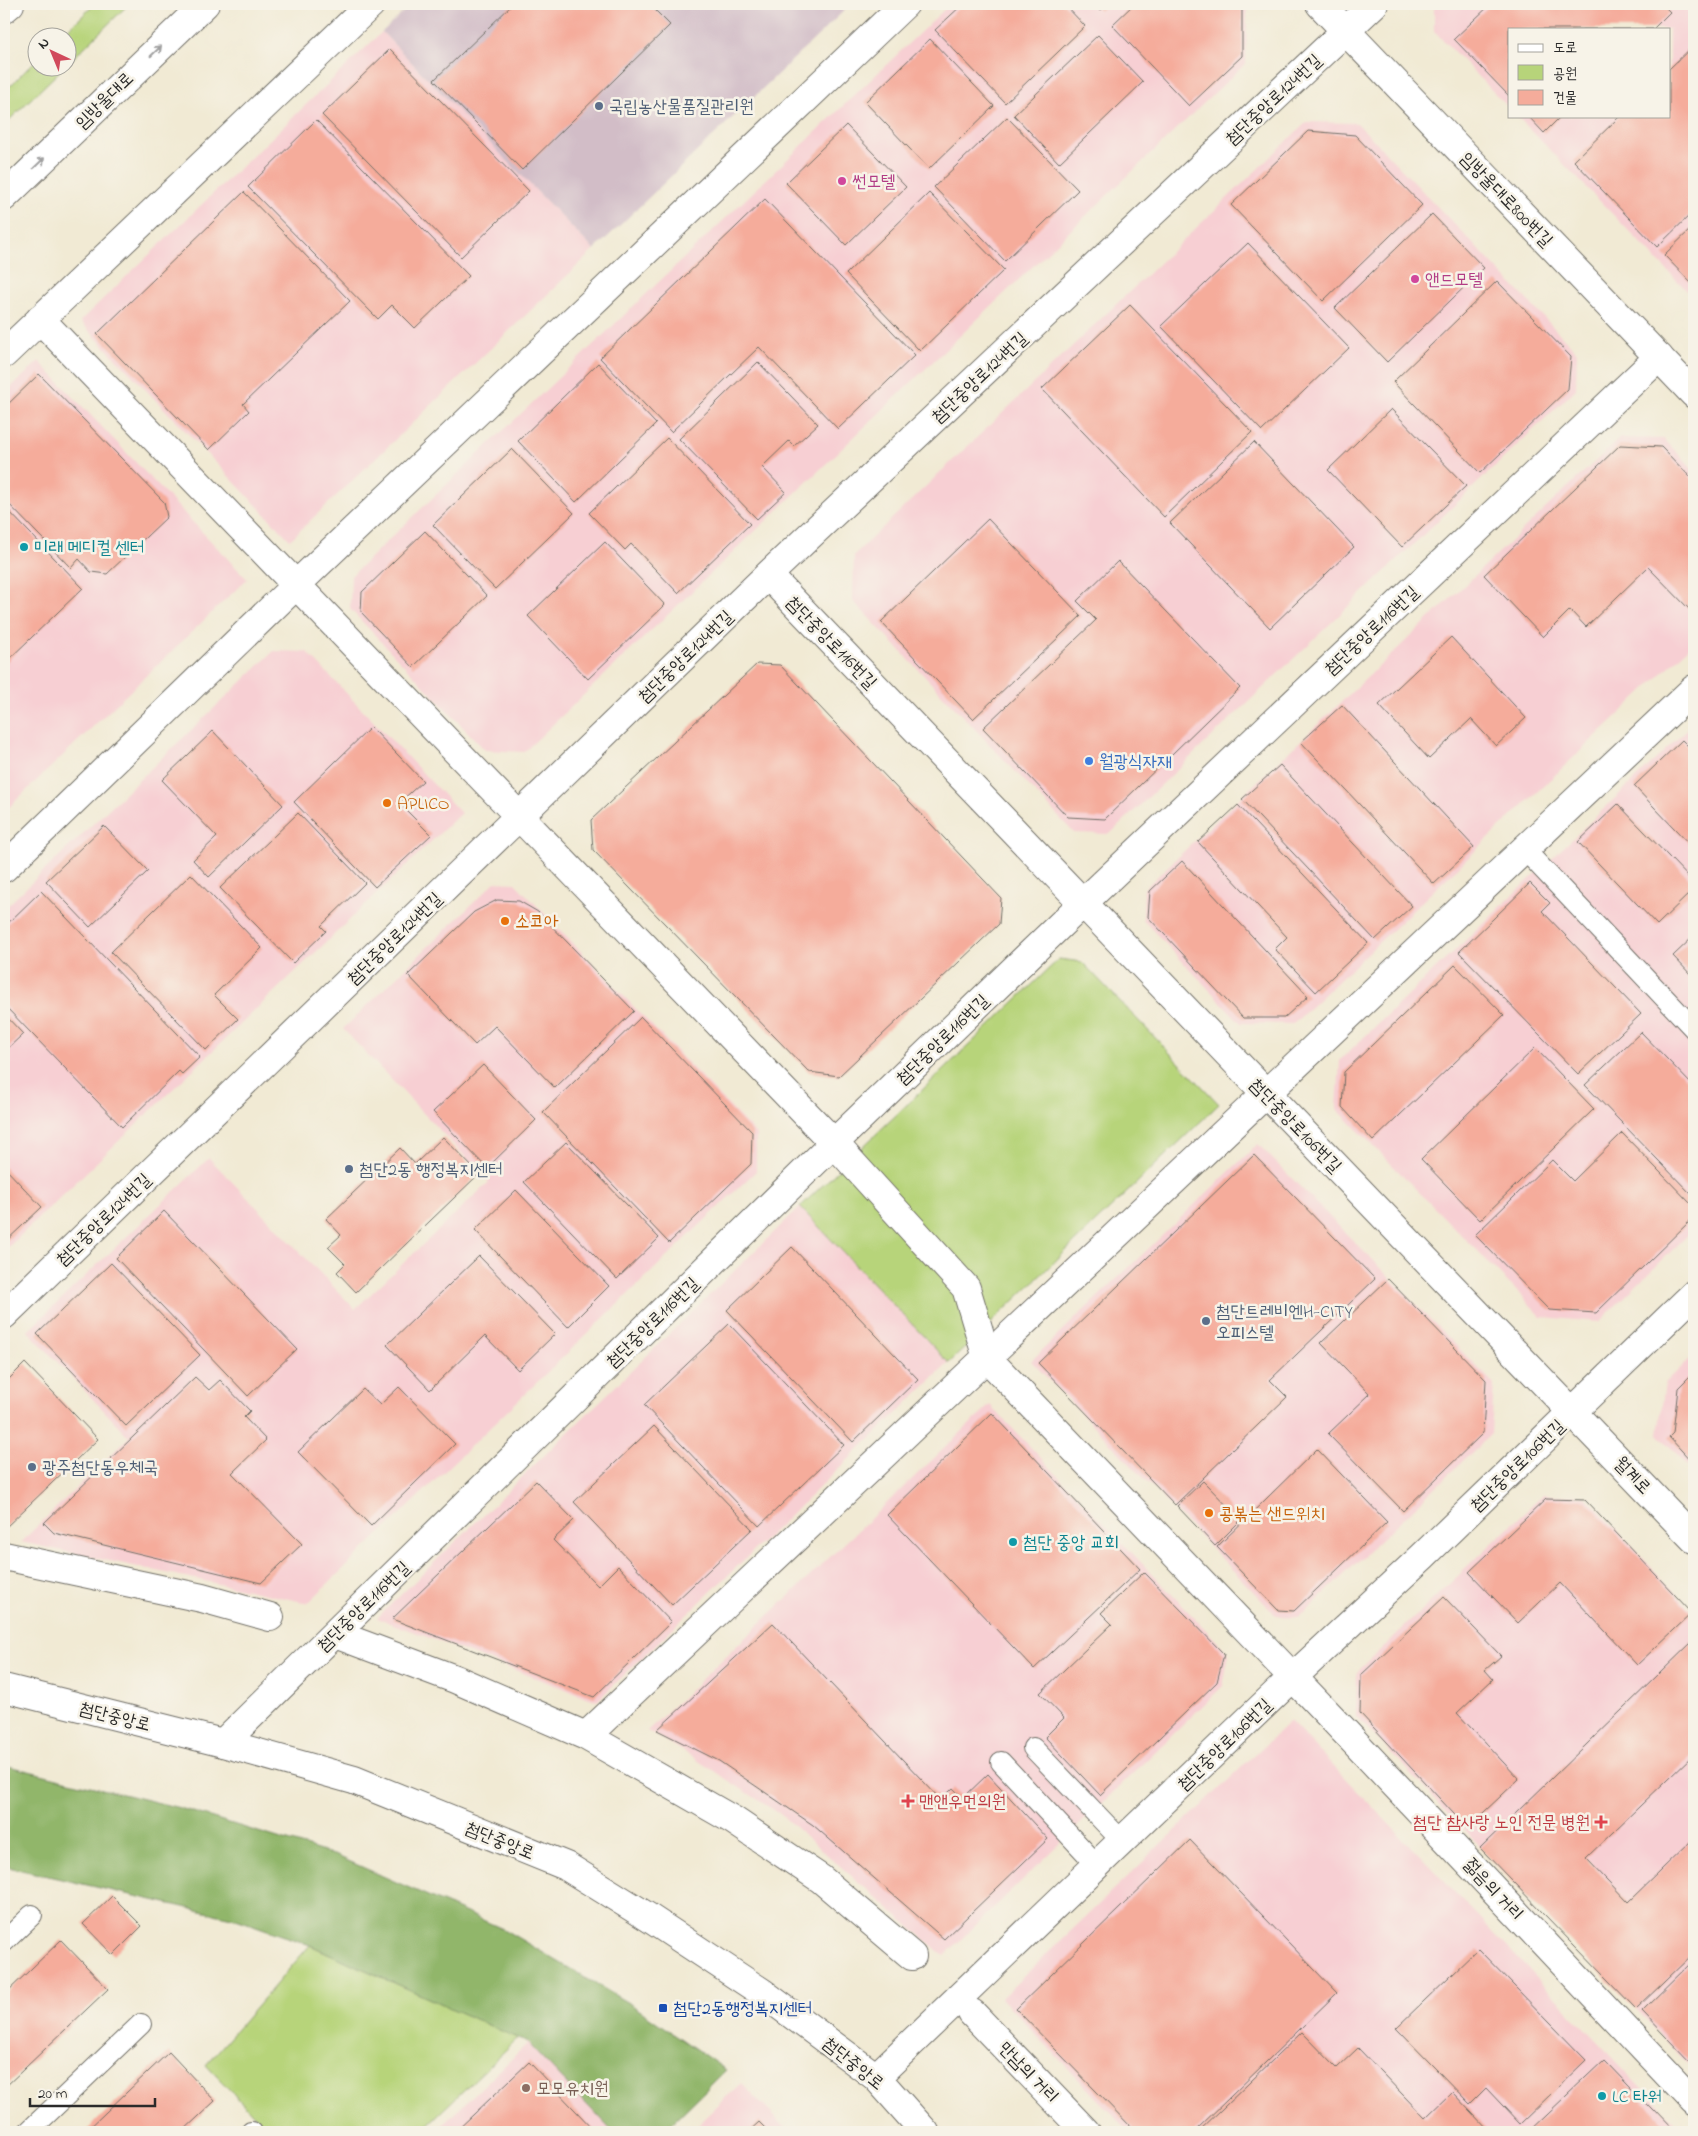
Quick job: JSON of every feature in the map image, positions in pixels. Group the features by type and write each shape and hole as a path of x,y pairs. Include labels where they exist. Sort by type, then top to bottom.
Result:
{"street":[{"path":"4,9 10,4"},
{"name":"임방울대로","path":"4,197 205,4"},
{"path":"4,354 371,4"},
{"path":"4,868 296,585 905,4"},
{"name":"임방울대로800번길","path":"1320,4 1694,394"},
{"name":"첨단중앙로124번길","path":"4,1315 768,575 1374,4"},
{"path":"40,319 834,1143 966,1288 987,1358"},
{"name":"첨단중앙로116번길","path":"223,1743 834,1143 1083,903 1660,357"},
{"name":"첨단중앙로116번길","path":"768,575 1083,903"},
{"path":"586,1736 1267,1095 1694,689"},
{"name":"첨단중앙로106번길","path":"1083,903 1572,1411"},
{"name":"첨단중앙로106번길","path":"876,2077 1292,1678 1423,1556 1694,1294"},
{"name":"젊음의 거리","path":"987,1358 1331,1717 1694,2102"},
{"name":"월계로","path":"1572,1411 1694,1539"},
{"path":"4,1556 202,1598 270,1617"},
{"path":"343,1638 455,1679 586,1736 733,1820 822,1879 912,1956"},
{"name":"첨단중앙로","path":"4,1688 223,1743 354,1780 566,1866 707,1954 763,1993 876,2077 925,2132"},
{"name":"만남의 거리","path":"972,2013 1086,2132"}],"lane":[{"path":"1524,849 1694,1029"},
{"path":"1033,1748 1122,1841"},
{"path":"1001,1762 1097,1864"},
{"path":"4,1942 32,1915"},
{"path":"28,2132 141,2024"}],"shaded area":[{"name":"국립농산물품질관리원","path":"412,4 851,4 594,250 382,32"},
{"path":"950,4 1244,4 1247,7 1246,63 524,752 485,750 350,609 351,576"},
{"path":"1434,4 1694,4 1694,298 1519,118 1670,118 1670,28 1508,28 1508,107 1434,31"},
{"path":"382,32 594,250 290,540 80,321"},
{"path":"1307,122 1357,123 1577,352 1576,389 1110,834 1074,833 853,601 854,555"},
{"path":"39,361 247,579 4,812 4,394"},
{"path":"1620,438 1664,439 1694,471 1694,643 1293,1024 1241,1023 1143,920 1144,889"},
{"path":"274,651 307,652 461,813 4,1251 4,909"},
{"path":"1694,723 1694,1229 1599,1322 1542,1317 1337,1109 1340,1060"},
{"path":"495,882 515,883 756,1134 756,1171 308,1603 21,1542 129,1437 28,1331 209,1158 355,1309 489,1182 343,1029"},
{"path":"1258,1144 1494,1384 1491,1434 1300,1617 1277,1616 1031,1361"},
{"path":"800,1207 949,1363 597,1701 377,1618"},
{"path":"1694,1355 1694,1472 1658,1434 1665,1383"},
{"path":"990,1405 1229,1654 1223,1686 944,1956 780,1814 683,1751 647,1731"},
{"path":"1543,1495 1585,1496 1694,1613 1694,2069 1579,1950 1628,1902 1587,1858 1536,1906 1356,1716 1357,1672"},
{"path":"1290,1721 1684,2132 1129,2132 1001,1998"},
{"name":"모모유치원","path":"528,2043 613,2132 435,2132"},
{"path":"741,2083 790,2132 690,2132"}],"green space":[{"path":"95,4 129,4 78,53 78,28 70,28"},
{"path":"28,68 28,78 53,78 4,125 4,92"},
{"path":"1059,959 1082,962 1219,1104 949,1363 800,1207"},
{"path":"4,1765 180,1808 337,1856 503,1929 635,2007 726,2070 663,2132 613,2132 528,2043 310,1945 236,1919 4,1866"},
{"path":"310,1945 518,2038 420,2132 270,2132 206,2065"}],"building":[{"path":"513,4 649,4 670,25 522,170 434,80"},
{"path":"963,4 1064,4 1085,26 1005,103 935,30"},
{"path":"1093,4 1107,4 1100,11"},
{"path":"1134,4 1240,4 1242,6 1242,56 1189,106 1112,25"},
{"path":"1491,4 1662,4 1670,12 1654,28 1508,28 1508,95 1454,39"},
{"path":"1098,35 1143,82 1059,163 1014,115"},
{"path":"930,39 994,106 929,169 865,102"},
{"path":"1694,45 1694,211 1657,247 1574,161 1618,118 1670,118 1670,68"},
{"path":"390,49 529,191 461,257 322,115"},
{"path":"1007,117 1078,190 1005,261 934,187"},
{"path":"1530,118 1559,118 1544,133"},
{"path":"316,120 469,276 415,328 392,305 378,319 248,187"},
{"path":"846,125 906,187 846,245 786,183"},
{"path":"1308,131 1355,135 1422,205 1323,301 1231,205"},
{"path":"244,192 350,301 243,404 249,411 209,450 97,334"},
{"path":"929,193 1004,270 920,351 846,274"},
{"path":"765,199 915,355 838,429 759,347 671,432 600,358"},
{"path":"1432,214 1484,268 1387,362 1335,308"},
{"path":"1694,226 1694,286 1664,255"},
{"path":"1248,243 1349,348 1262,431 1161,326"},
{"path":"1497,281 1571,357 1568,389 1480,473 1393,382"},
{"path":"1130,305 1252,432 1164,517 1042,389"},
{"path":"758,362 818,424 794,446 789,441 762,467 786,492 757,519 679,439"},
{"path":"598,363 656,424 576,502 518,441"},
{"path":"39,374 164,502 167,517 107,574 91,572 79,559 71,568 4,499 4,408"},
{"path":"1391,409 1466,486 1402,547 1328,470"},
{"path":"667,438 750,524 678,593 631,544 625,550 589,513"},
{"path":"1254,442 1354,547 1270,628 1170,523"},
{"path":"1620,445 1661,447 1694,481 1694,614 1648,567 1586,627 1570,610 1543,637 1484,575"},
{"path":"512,449 574,513 495,589 433,525"},
{"name":"미래 메디컬 센터","path":"4,506 83,588 5,663 4,662"},
{"path":"988,519 1081,616 973,719 881,622"},
{"path":"425,531 487,596 413,667 361,612 362,592"},
{"path":"605,542 665,605 588,679 528,616"},
{"path":"1118,561 1240,688 1105,819 1068,817 983,728 1096,620 1077,601"},
{"path":"1451,637 1526,718 1496,746 1471,719 1429,759 1379,705"},
{"path":"757,664 780,665 1001,898 999,924 839,1076 809,1072 593,850 591,820"},
{"path":"1342,705 1474,847 1434,884 1301,742"},
{"path":"371,727 423,781 399,803 431,835 375,887 294,802"},
{"path":"213,731 283,805 209,877 193,860 217,837 162,780"},
{"path":"1682,740 1694,752 1694,849 1634,786"},
{"path":"1280,765 1412,906 1375,940 1242,799"},
{"path":"1618,804 1694,883 1694,889 1657,925 1578,842"},
{"path":"1238,805 1368,943 1316,992 1275,949 1287,937 1198,842"},
{"path":"298,813 365,883 321,926 326,931 293,963 220,888"},
{"path":"104,826 148,871 90,927 46,881"},
{"path":"1182,861 1308,996 1284,1018 1243,1018 1148,917 1150,891"},
{"path":"191,874 262,948 214,995 238,1019 206,1050 111,952"},
{"path":"1530,883 1550,903 1542,911 1641,1014 1578,1074 1459,952"},
{"path":"41,891 200,1057 182,1074 179,1071 122,1127 4,1005 4,927"},
{"path":"497,900 519,901 538,912 634,1011 555,1088 495,1026 475,1045 408,975 474,912"},
{"path":"1694,936 1694,978 1673,956"},
{"path":"1455,965 1504,1015 1373,1141 1342,1107 1344,1072"},
{"path":"4,1014 23,1034 4,1052"},
{"path":"641,1017 752,1132 751,1164 669,1243 543,1112"},
{"path":"1641,1032 1694,1087 1694,1197 1585,1085"},
{"path":"1535,1048 1594,1109 1480,1220 1421,1159"},
{"path":"483,1065 536,1120 487,1168 433,1112"},
{"path":"1622,1133 1694,1207 1694,1217 1596,1313 1549,1310 1475,1235 1552,1160 1573,1181"},
{"path":"443,1137 479,1174 356,1292 337,1272 345,1264 328,1247 341,1235 326,1219 400,1148 415,1164"},
{"path":"566,1142 659,1238 617,1279 524,1182"},
{"name":"첨단트레비엔H-CITY 오피스텔","path":"1254,1155 1375,1279 1270,1380 1287,1397 1175,1505 1038,1363"},
{"path":"4,1167 42,1207 4,1243"},
{"path":"516,1190 609,1286 568,1327 475,1230"},
{"path":"164,1211 297,1349 248,1396 116,1258"},
{"path":"792,1247 918,1379 853,1442 727,1310"},
{"path":"479,1256 555,1334 518,1370 485,1336 430,1390 387,1345"},
{"path":"111,1263 200,1355 126,1426 37,1334"},
{"path":"1388,1279 1486,1380 1483,1433 1403,1511 1328,1434 1370,1394 1321,1343"},
{"path":"729,1324 844,1445 759,1526 644,1405"},
{"path":"25,1363 98,1439 5,1528 4,1384"},
{"path":"1694,1372 1694,1464 1669,1437 1673,1433 1678,1388"},
{"path":"195,1377 209,1390 220,1380 250,1411 244,1417 266,1440 232,1473 302,1544 261,1583 54,1533 44,1523"},
{"path":"399,1387 455,1444 371,1526 298,1452 363,1389 380,1405"},
{"name":"첨단 중앙 교회","path":"992,1413 1140,1569 1034,1669 887,1515"},
{"path":"654,1426 752,1529 672,1605 574,1502"},
{"path":"1317,1449 1387,1522 1294,1611 1278,1610 1217,1547"},
{"path":"536,1481 574,1520 553,1540 598,1586 618,1566 671,1622 594,1697 392,1619"},
{"name":"콩볶는 샌드위치","path":"1203,1481 1241,1520 1215,1546 1177,1506"},
{"path":"1546,1499 1585,1500 1692,1613 1637,1665 1560,1583 1518,1623 1469,1572"},
{"path":"1144,1572 1224,1654 1217,1682 1100,1795 1045,1737 1064,1718 1040,1693 1112,1624 1101,1613"},
{"path":"1444,1597 1501,1656 1485,1670 1493,1679 1457,1713 1519,1779 1467,1828 1360,1713 1361,1675"},
{"path":"773,1623 941,1800 953,1788 963,1798 988,1774 1048,1839 944,1939 813,1825 719,1761 657,1730"},
{"name":"첨단 참사랑 노인 전문 병원","path":"1694,1640 1694,1754 1586,1858 1628,1902 1694,1838 1694,1953 1636,2009 1480,1848"},
{"path":"1190,1840 1337,1993 1194,2132 1136,2132 1016,2009"},
{"path":"112,1896 142,1926 113,1955 83,1924"},
{"path":"61,1940 108,1989 4,2088 4,1995"},
{"path":"1478,1949 1586,2060 1520,2124 1486,2088 1470,2104 1396,2028"},
{"path":"1694,1960 1694,2065 1642,2011"},
{"path":"1302,2032 1337,2068 1358,2048 1425,2118 1452,2092 1490,2132 1198,2132"},
{"path":"169,2052 215,2101 182,2132 85,2132"},
{"name":"LC 타워","path":"1604,2060 1673,2132 1528,2132"},
{"name":"모모유치원","path":"529,2062 596,2132 455,2132"},
{"path":"759,2122 769,2132 748,2132"}],"place":[{"name":"국립농산물품질관리원","path":"599,106"},
{"name":"썬모텔","path":"842,181"},
{"name":"앤드모텔","path":"1415,279"},
{"name":"미래 메디컬 센터","path":"24,547"},
{"name":"월광식자재","path":"1089,761"},
{"name":"APLICO","path":"387,803"},
{"name":"소코아","path":"505,921"},
{"name":"첨단2동 행정복지센터","path":"349,1169"},
{"name":"첨단트레비엔H-CITY 오피스텔","path":"1206,1321"},
{"name":"광주첨단동우체국","path":"32,1467"},
{"name":"콩볶는 샌드위치","path":"1209,1513"},
{"name":"첨단 중앙 교회","path":"1013,1542"},
{"name":"맨앤우먼의원","path":"908,1801"},
{"name":"첨단 참사랑 노인 전문 병원","path":"1601,1822"},
{"name":"첨단2동행정복지센터","path":"663,2008"},
{"name":"모모유치원","path":"526,2088"},
{"name":"LC 타워","path":"1602,2096"}]}
